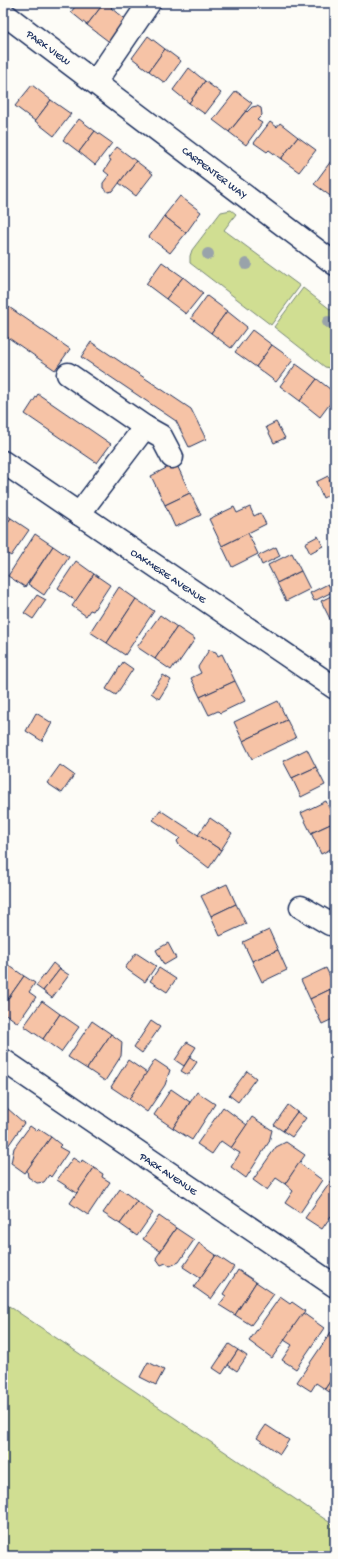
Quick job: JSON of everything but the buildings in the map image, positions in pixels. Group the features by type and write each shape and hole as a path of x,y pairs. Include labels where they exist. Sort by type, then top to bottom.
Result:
{"street":[{"path":"96,81 149,3"},
{"name":"PARK VIEW","path":"3,13 96,81"},
{"name":"CARPENTER WAY","path":"96,81 335,264"},
{"path":"68,374 145,427 161,436 172,457"},
{"path":"79,514 145,427"},
{"name":"OAKMERE AVENUE","path":"3,462 335,688"},
{"path":"301,907 333,925"},
{"name":"PARK AVENUE","path":"3,1060 335,1286"}],"green space":[{"path":"231,210 236,214 224,230 300,286 271,325 190,263 192,250 221,212"},
{"path":"303,288 335,313 335,366 330,368 325,367 274,327"},
{"path":"3,1302 335,1526 335,1556 3,1556"}]}
